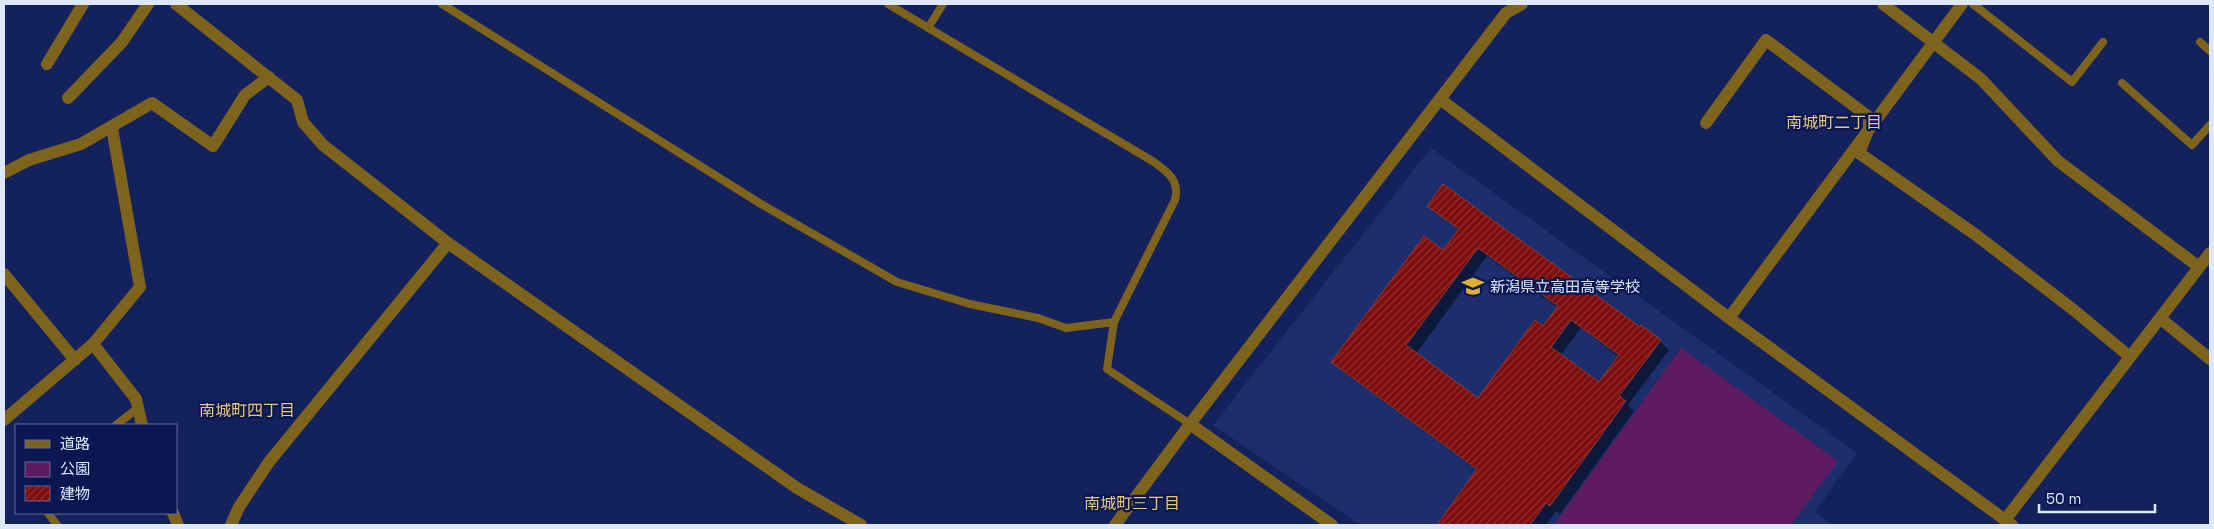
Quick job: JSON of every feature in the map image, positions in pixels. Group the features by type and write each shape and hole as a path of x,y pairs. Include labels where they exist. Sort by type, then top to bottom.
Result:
{"street":[{"path":"47,64 83,4"},
{"path":"68,98 122,42 148,4"},
{"path":"176,4 297,100 303,122 323,145 448,243 797,488 861,525"},
{"path":"1115,525 1190,424 1506,13 1522,4"},
{"path":"1440,99 1729,318 2008,523 2130,357 2206,262 2058,161 1981,79 1883,4"},
{"path":"1729,318 1869,128 1915,70 1962,4"},
{"path":"1706,123 1766,40 1869,117 1869,128 1859,153 1976,235 2075,311 2130,357"},
{"path":"4,173 29,160 81,144 112,128 152,103 213,146 245,95 269,77"},
{"path":"4,420 93,344 140,286 112,128"},
{"path":"231,525 239,507 269,462 448,243"},
{"path":"4,274 75,360"},
{"path":"2161,319 2210,359"},
{"path":"93,344 136,399 142,424"},
{"path":"1190,424 1332,525"}],"lane":[{"path":"442,4 761,204 897,282 970,304 1038,318 1066,328 1114,322"},
{"path":"888,4 1154,162 1174,180 1177,189 1175,200 1114,322 1107,368 1190,424"},
{"path":"928,28 943,4"},
{"path":"1973,4 2072,82 2103,42"},
{"path":"2200,42 2210,51"},
{"path":"2122,83 2192,145 2210,125"},
{"path":"117,424 138,408"},
{"path":"49,514 58,525"}],"shaded area":[{"name":"新潟県立高田高等学校","path":"1431,148 1857,453 1815,512 1832,525 1360,525 1213,425"}],"green space":[{"path":"1681,348 1838,461 1791,525 1554,525"}],"building":[{"path":"1443,184 1640,327 1641,325 1661,340 1619,396 1626,401 1550,506 1546,503 1530,525 1437,525 1477,469 1331,362 1424,236 1443,250 1459,229 1427,206","holes":["1478,248 1558,306 1543,326 1535,320 1478,398 1406,345","1571,320 1619,355 1599,382 1551,347"]}],"place":[{"name":"新潟県立高田高等学校","path":"1473,286"}],"district":[{"name":"南城町二丁目","path":"1834,122"},
{"name":"南城町四丁目","path":"247,410"},
{"name":"南城町三丁目","path":"1132,503"}]}
